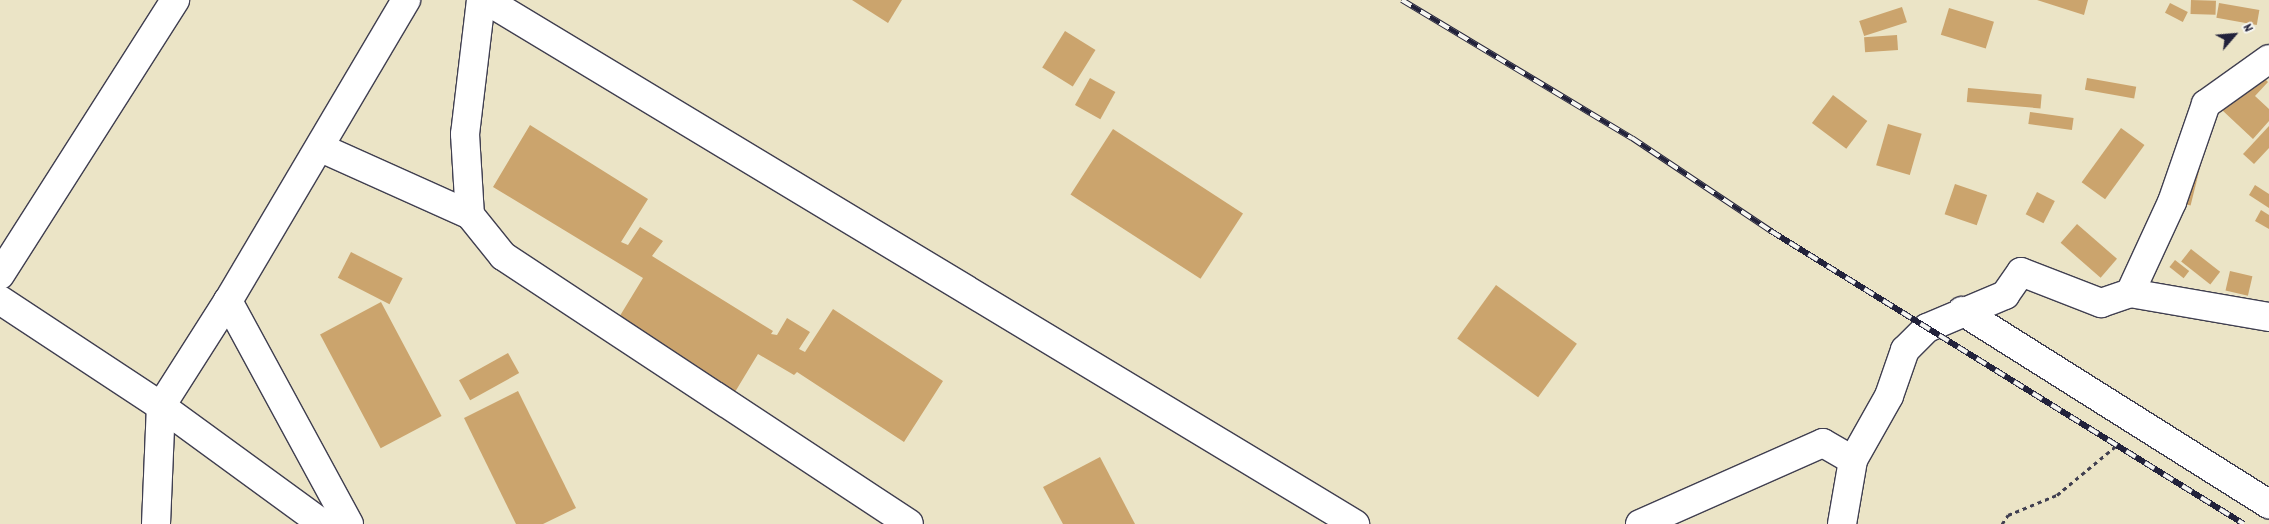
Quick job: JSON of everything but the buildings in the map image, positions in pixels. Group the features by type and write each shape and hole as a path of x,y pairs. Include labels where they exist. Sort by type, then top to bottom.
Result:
{"street":[{"path":"0,275 175,0"},
{"path":"156,524 161,406 228,301 321,148 406,0"},
{"path":"470,216 465,134 481,0"},
{"path":"486,0 1355,524"},
{"path":"2130,294 2172,202 2206,104 2269,59"},
{"path":"321,148 470,216 503,256 909,524"},
{"path":"1842,524 1853,460 1888,396 1905,350 1927,328 1962,311 2005,295 2021,272 2101,303 2130,294 2269,317"},
{"path":"0,300 161,406 323,524"},
{"path":"228,301 349,524"},
{"path":"1962,311 2269,504"},
{"path":"1640,524 1823,443 1853,460"}],"path":[{"path":"2002,524 2008,515 2057,495 2141,425"}],"railway":[{"path":"1402,0 1632,138 1771,231 2244,524"}]}
